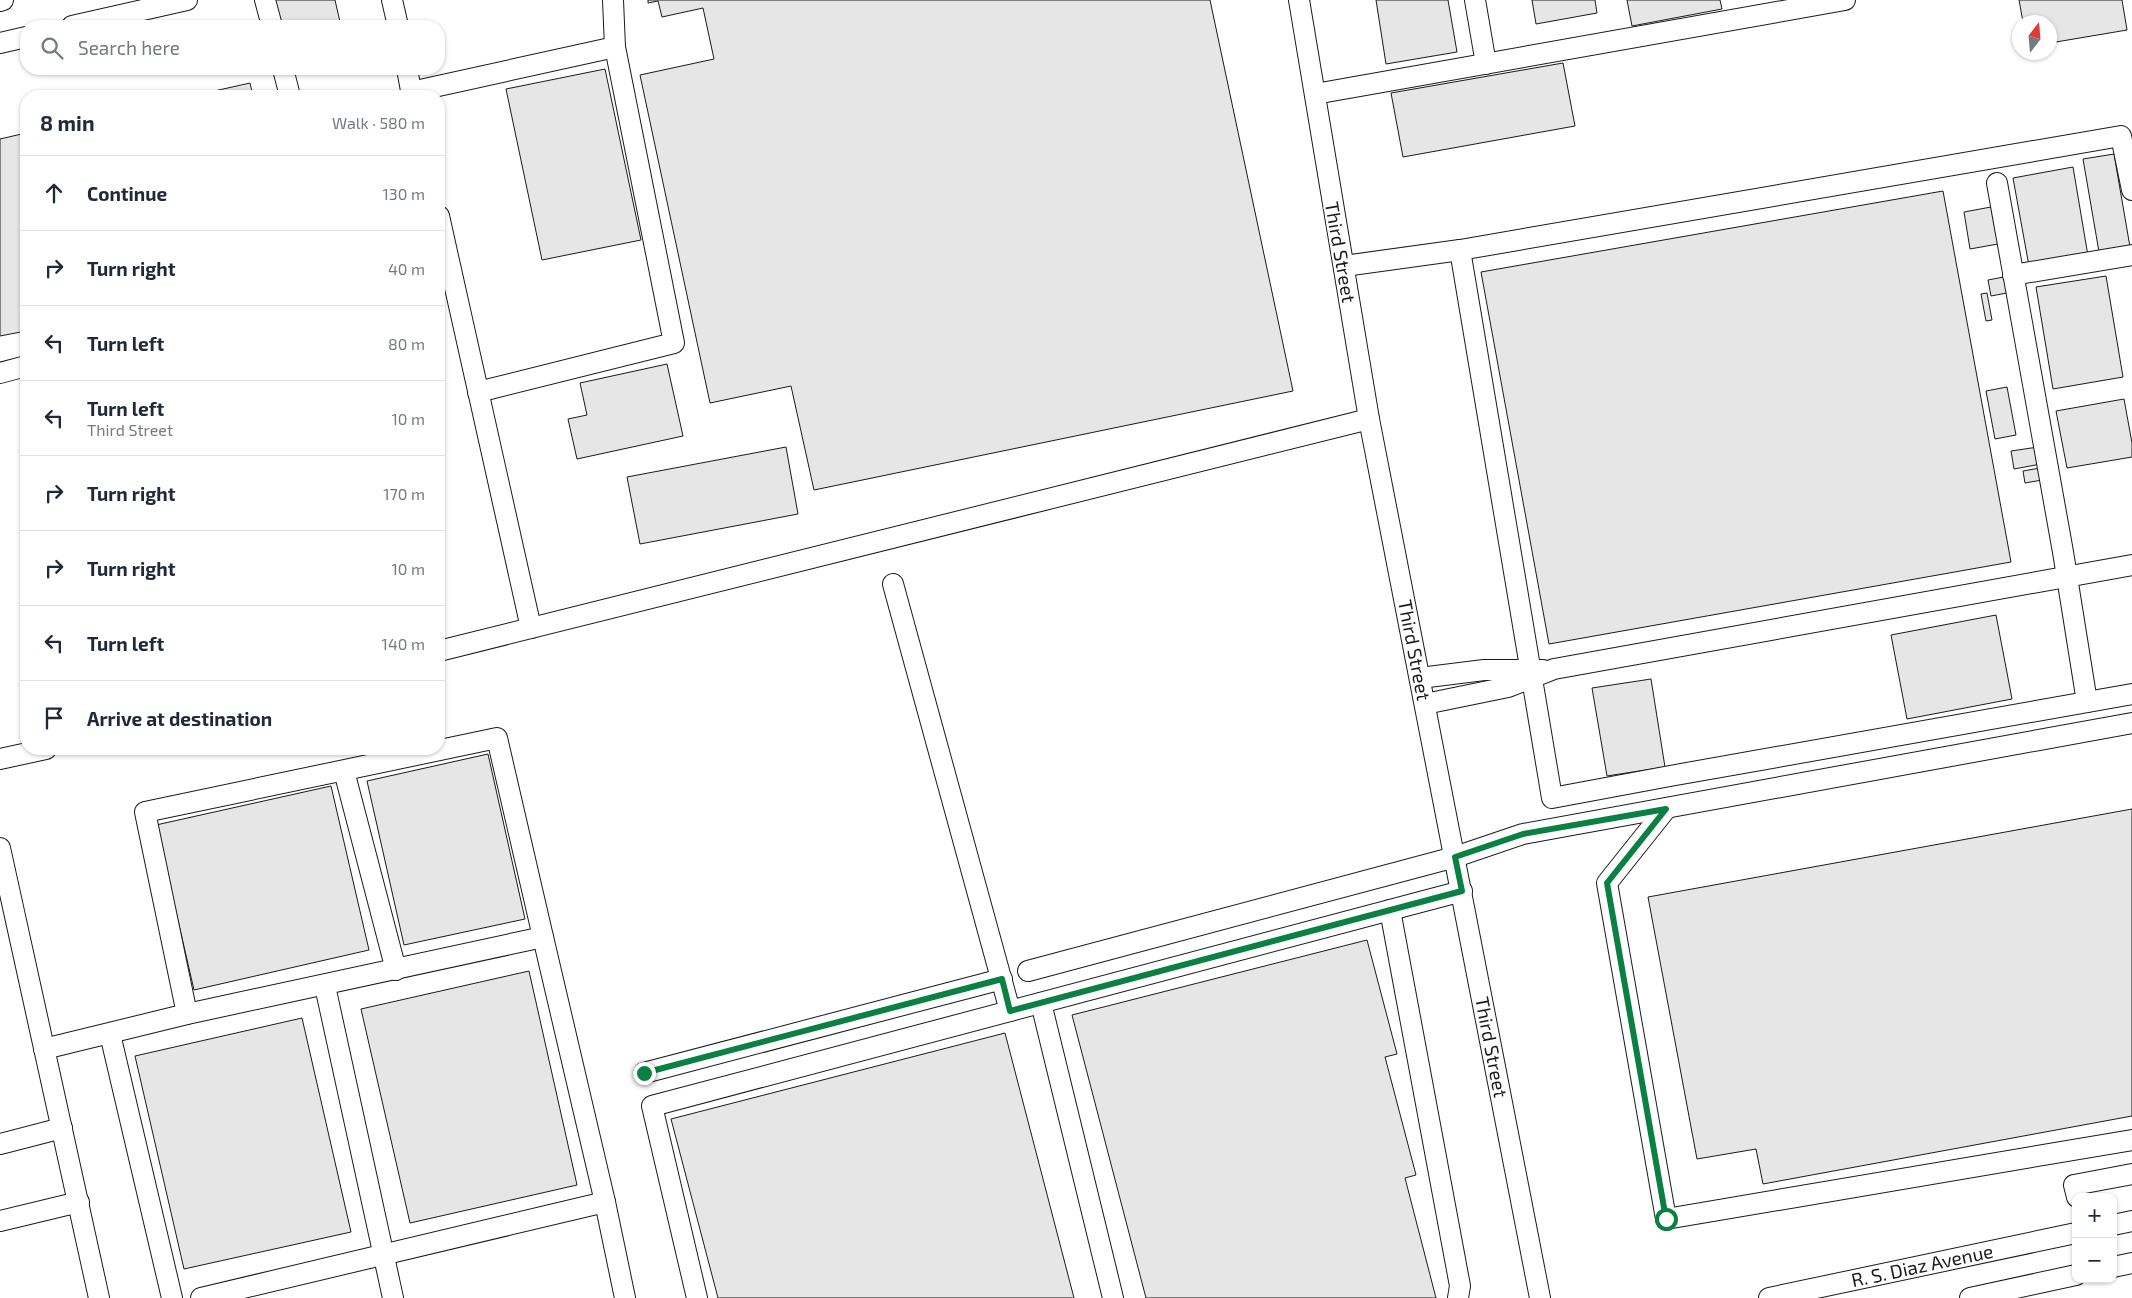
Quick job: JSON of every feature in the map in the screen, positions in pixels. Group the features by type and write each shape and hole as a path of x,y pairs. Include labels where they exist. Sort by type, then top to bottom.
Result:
{"street":[{"path":"99,20 187,0"},
{"path":"265,0 270,20"},
{"path":"392,0 397,20"},
{"path":"478,392 674,343 615,47 613,0"},
{"name":"Third Street","path":"1299,0 1370,419 1540,1298"},
{"path":"1475,0 1486,64"},
{"path":"1315,94 1809,3 1844,0"},
{"path":"0,43 20,38"},
{"path":"429,90 615,47"},
{"path":"285,75 288,90"},
{"path":"407,75 411,90"},
{"path":"1344,266 1460,250 2121,136 2132,190"},
{"path":"1997,183 2067,577 2087,702"},
{"path":"445,243 530,628"},
{"path":"1460,250 1538,672 1552,798 2132,694"},
{"path":"2012,275 2132,255"},
{"path":"0,373 20,368"},
{"path":"445,649 1370,419"},
{"path":"1420,678 1484,670 1538,672 2132,565"},
{"path":"893,584 1010,1011"},
{"path":"1425,704 1508,688 1538,672"},
{"path":"1028,971 1455,857 1523,834 2132,723"},
{"path":"445,749 497,738 605,1202 625,1298"},
{"path":"0,760 21,755"},
{"path":"187,1014 145,812 418,755"},
{"path":"344,771 396,970"},
{"path":"1666,809 1607,883 1666,1219 2132,1140"},
{"path":"0,848 99,1298"},
{"path":"697,1298 652,1106 1462,891"},
{"path":"1390,910 1460,1286 1458,1298"},
{"path":"44,1048 110,1034 187,1014 325,986 543,937"},
{"path":"644,1073 1002,979"},
{"path":"325,986 393,1298"},
{"path":"1041,1003 1113,1298"},
{"path":"110,1034 172,1298"},
{"path":"0,1144 62,1128"},
{"path":"2076,1193 2074,1185 2132,1174"},
{"path":"0,1221 79,1202"},
{"path":"201,1298 605,1202"},
{"path":"2117,1224 2132,1221"},
{"name":"R. S. Diaz Avenue","path":"1769,1298 2072,1233"},
{"path":"2117,1266 2132,1263"},
{"path":"1970,1298 2072,1276"}],"building":[{"path":"274,0 335,0 340,20 279,20"},
{"path":"648,0 1210,0 1293,391 814,490 791,386 710,403 640,75 714,59 703,8 662,17 658,1 648,3"},
{"path":"1376,0 1448,0 1457,52 1386,64"},
{"path":"1532,0 1595,0 1597,13 1536,24"},
{"path":"1627,0 1720,0 1722,9 1632,26"},
{"path":"2019,0 2122,0 2127,30 2057,42 2057,15 2022,15"},
{"path":"1563,63 1575,126 1403,157 1391,93"},
{"path":"605,69 641,240 542,260 506,89"},
{"path":"250,83 252,90 219,90"},
{"path":"20,134 20,332 0,336 0,139"},
{"path":"2114,154 2130,247 2099,252 2083,159"},
{"path":"2073,167 2088,256 2029,266 2013,178"},
{"path":"1943,191 2011,562 1549,644 1481,272"},
{"path":"1991,207 1998,244 1970,249 1964,212"},
{"path":"2009,276 2012,292 1991,296 1988,280"},
{"path":"2106,276 2123,377 2053,389 2036,287"},
{"path":"1987,293 1992,320 1986,321 1981,294"},
{"path":"667,364 683,436 577,459 568,419 587,415 580,383"},
{"path":"2007,387 2016,435 1995,439 1986,391"},
{"path":"2124,399 2132,443 2132,457 2067,468 2056,411"},
{"path":"786,447 798,514 640,544 627,477"},
{"path":"2038,447 2041,464 2014,469 2011,451"},
{"path":"2040,468 2042,480 2025,483 2023,471"},
{"path":"1996,615 2012,699 1907,719 1891,635"},
{"path":"1651,679 1665,767 1607,776 1592,688"},
{"path":"488,754 525,919 404,945 367,781"},
{"path":"331,786 369,950 194,990 156,825"},
{"path":"2132,809 2132,1116 1763,1184 1756,1149 1697,1159 1648,897"},
{"path":"1367,940 1397,1054 1385,1057 1416,1175 1405,1178 1436,1298 1146,1298 1072,1015"},
{"path":"529,971 577,1185 410,1223 361,1009"},
{"path":"302,1018 351,1232 184,1269 135,1056"},
{"path":"1005,1033 1074,1298 718,1298 671,1119"}],"route":[{"path":"644,1073 1002,979 1010,1011 1462,891 1455,857 1523,834 1666,809 1607,883 1666,1219"}]}
